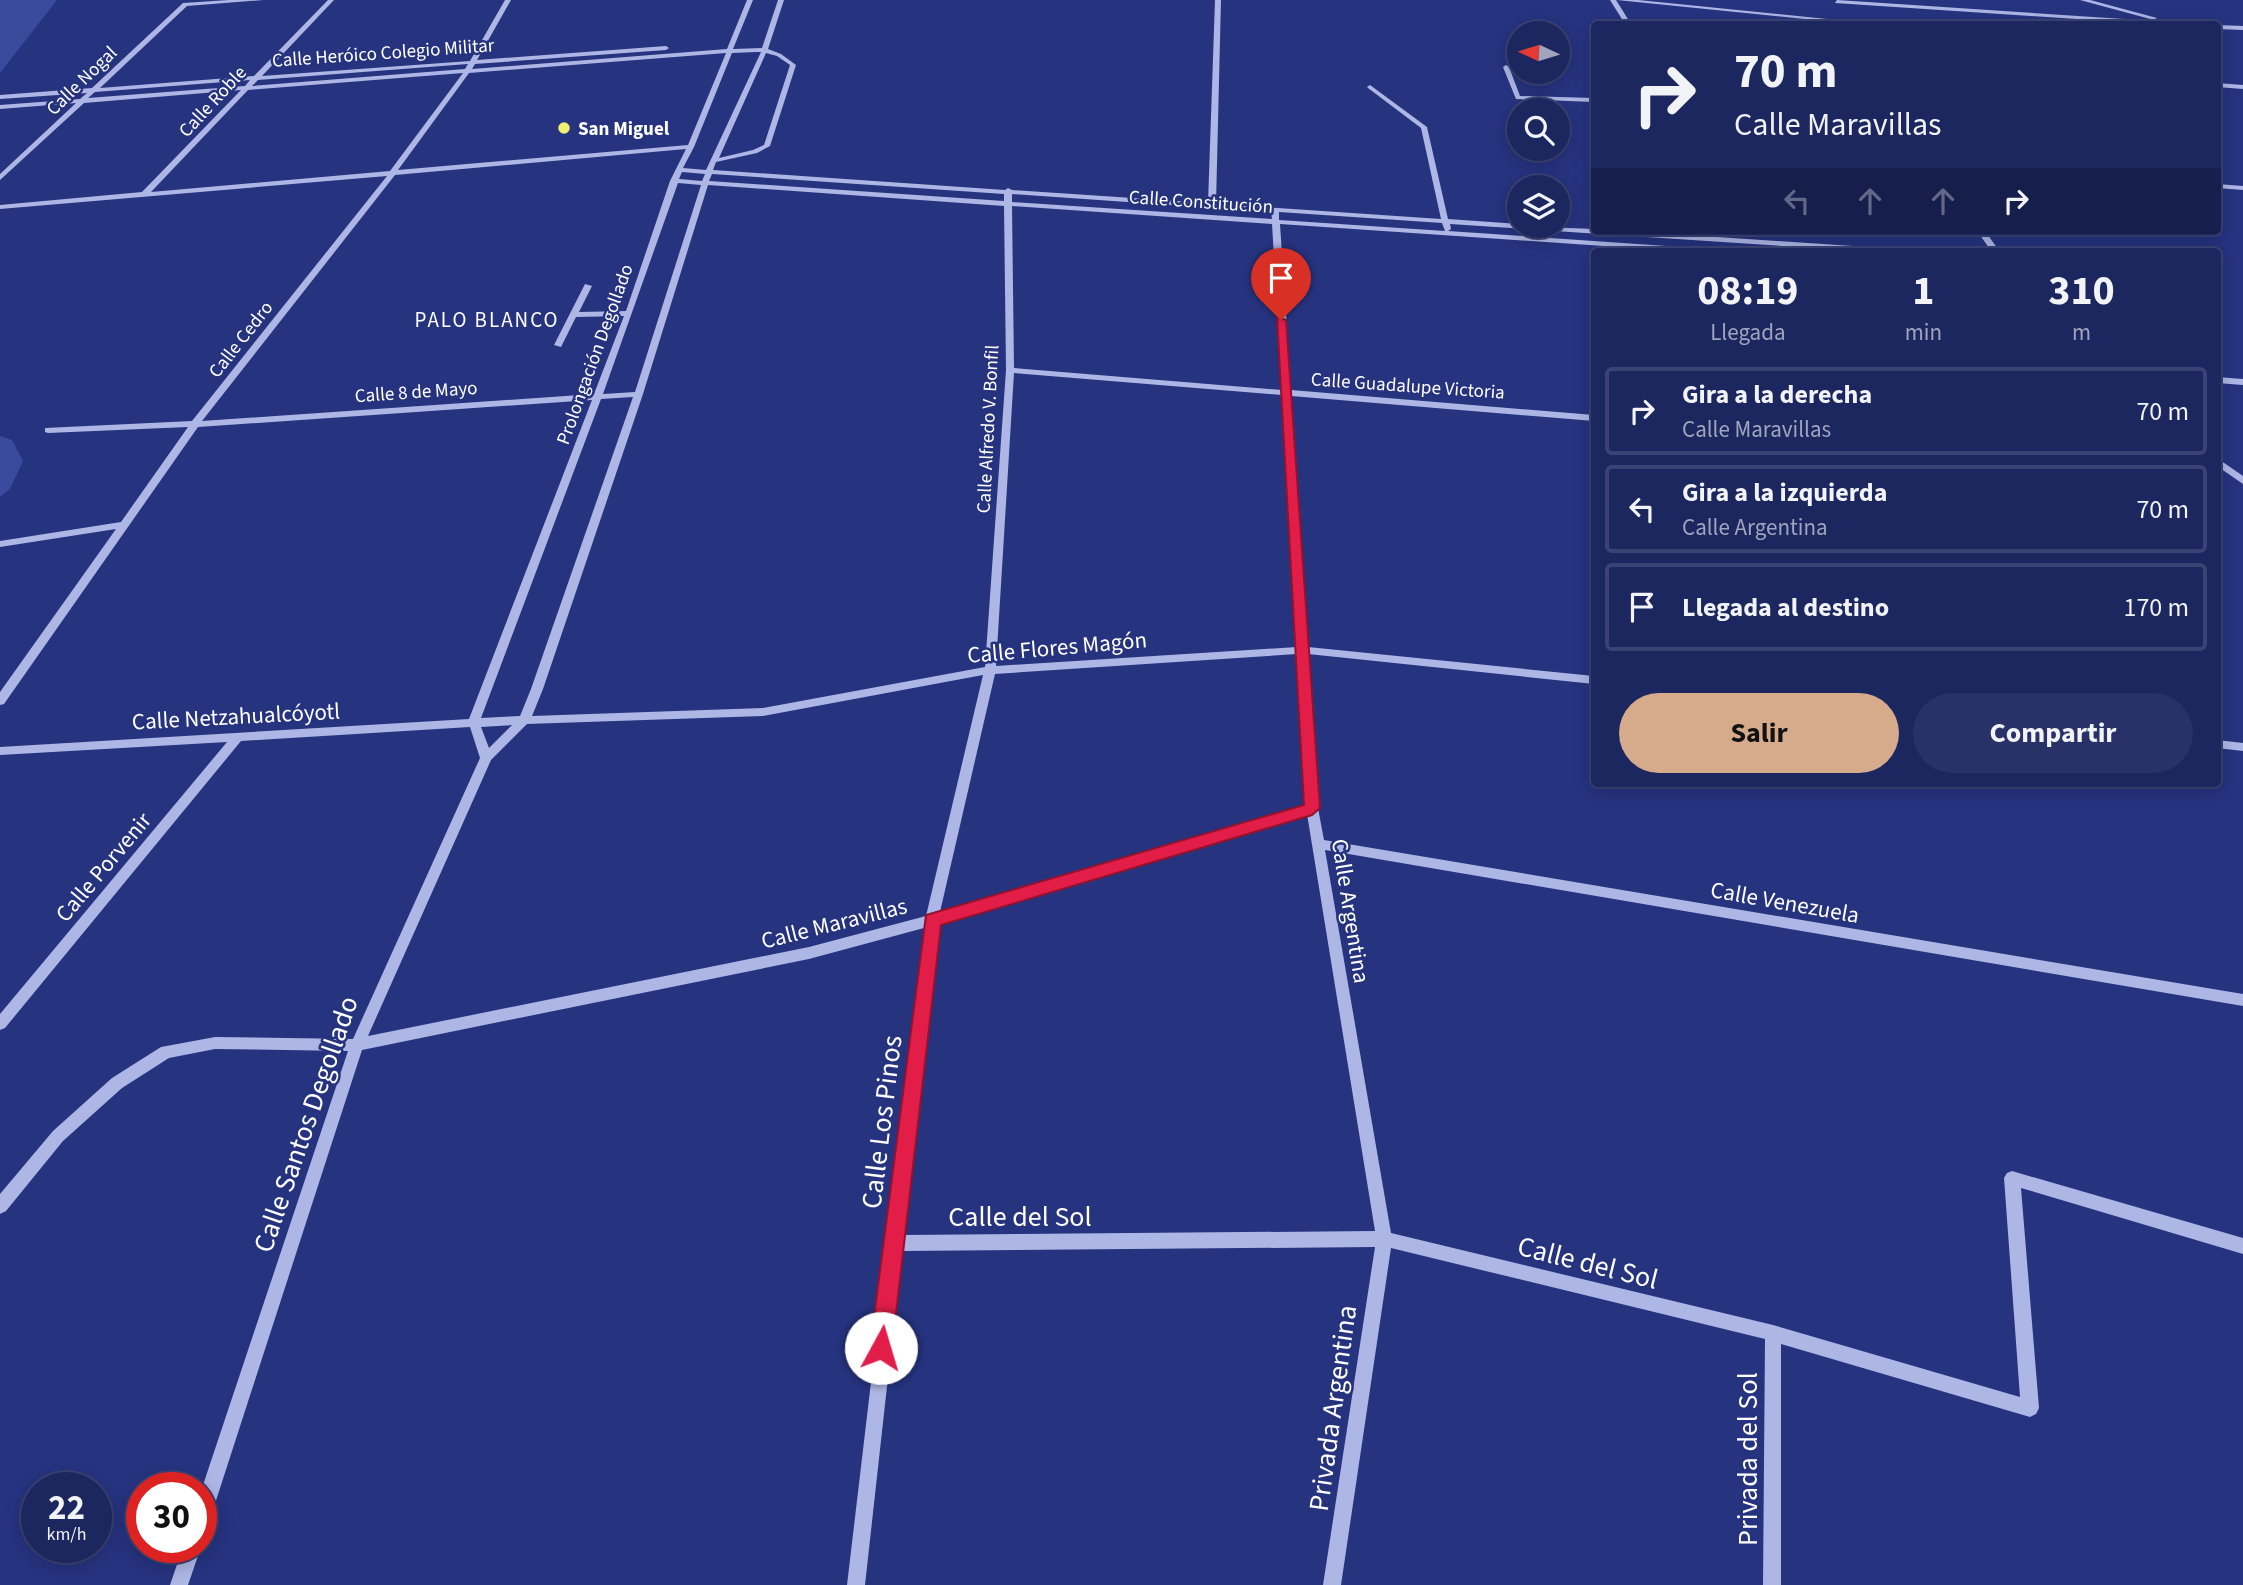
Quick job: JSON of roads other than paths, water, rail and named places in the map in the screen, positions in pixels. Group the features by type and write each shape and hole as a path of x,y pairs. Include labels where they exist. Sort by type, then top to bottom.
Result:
{"street":[{"name":"Calle Nogal","path":"0,178 185,4 261,0"},
{"name":"Calle Roble","path":"145,194 331,0"},
{"name":"Calle Cedro","path":"0,701 195,424 391,175 467,72 508,0"},
{"name":"Prolongación Degollado","path":"474,722 629,313 678,170 691,147 750,0"},
{"path":"524,720 639,394 711,166 767,45 781,0"},
{"name":"Calle Constitución","path":"1212,205 1218,0"},
{"path":"1613,0 1626,21"},
{"path":"1620,0 1655,1 1836,21"},
{"path":"2083,0 2162,21"},
{"path":"1845,21 1837,1 2129,21"},
{"path":"2221,27 2243,28"},
{"path":"2228,27 2243,36"},
{"name":"Calle Heróico Colegio Militar","path":"0,97 472,61 767,45"},
{"path":"711,166 767,146 793,65 767,45"},
{"name":"Calle Heróico Colegio Militar","path":"0,107 467,72 732,47"},
{"path":"1506,67 1518,98 1591,100"},
{"path":"2221,85 2243,87"},
{"path":"1370,87 1424,127 1447,233"},
{"path":"0,207 691,147"},
{"name":"Calle Constitución","path":"678,170 711,166 1212,205 1275,216 1447,233 1666,248"},
{"name":"Calle Constitución","path":"674,181 1006,204 1446,222 1591,231"},
{"path":"2221,186 2243,188"},
{"name":"Calle Alfredo V. Bonfil","path":"990,670 1010,370 1006,204 1008,190"},
{"name":"Calle Argentina","path":"1275,216 1312,808 1384,1239"},
{"name":"Calle Constitución","path":"1654,235 1851,248"},
{"path":"1732,235 1738,248"},
{"path":"558,345 588,286"},
{"path":"575,315 629,313"},
{"name":"Calle Guadalupe Victoria","path":"1010,370 1591,418"},
{"path":"2221,380 2243,382"},
{"name":"Calle 8 de Mayo","path":"195,424 639,394"},
{"path":"48,430 195,424"},
{"path":"2221,466 2243,481"},
{"path":"0,544 122,525"},
{"name":"Calle Flores Magón","path":"474,722 763,712 990,670 1303,650 1591,680"},
{"name":"Calle Los Pinos","path":"856,1585 932,920 990,670"},
{"name":"Calle Santos Degollado","path":"216,1472 357,1045 486,758 524,720"},
{"path":"474,722 486,758"},
{"name":"Calle Netzahualcóyotl","path":"0,751 474,722"},
{"name":"Calle Porvenir","path":"0,1024 238,737"},
{"path":"2221,744 2243,747"},
{"name":"Calle Maravillas","path":"0,1206 58,1136 117,1083 166,1052 215,1043 357,1045 809,953 932,920 1312,808"},
{"name":"Calle Venezuela","path":"1320,844 2243,1000"},
{"path":"2012,1178 2243,1245"},
{"name":"Calle del Sol","path":"893,1243 1384,1239 1773,1334 2030,1408 2012,1178"},
{"name":"Privada Argentina","path":"1332,1585 1384,1239"},
{"name":"Privada del Sol","path":"1772,1585 1773,1334"},
{"path":"179,1585 187,1563"}],"place":[{"name":"San Miguel","path":"564,128"}],"district":[{"name":"PALO BLANCO","path":"487,320"}]}
